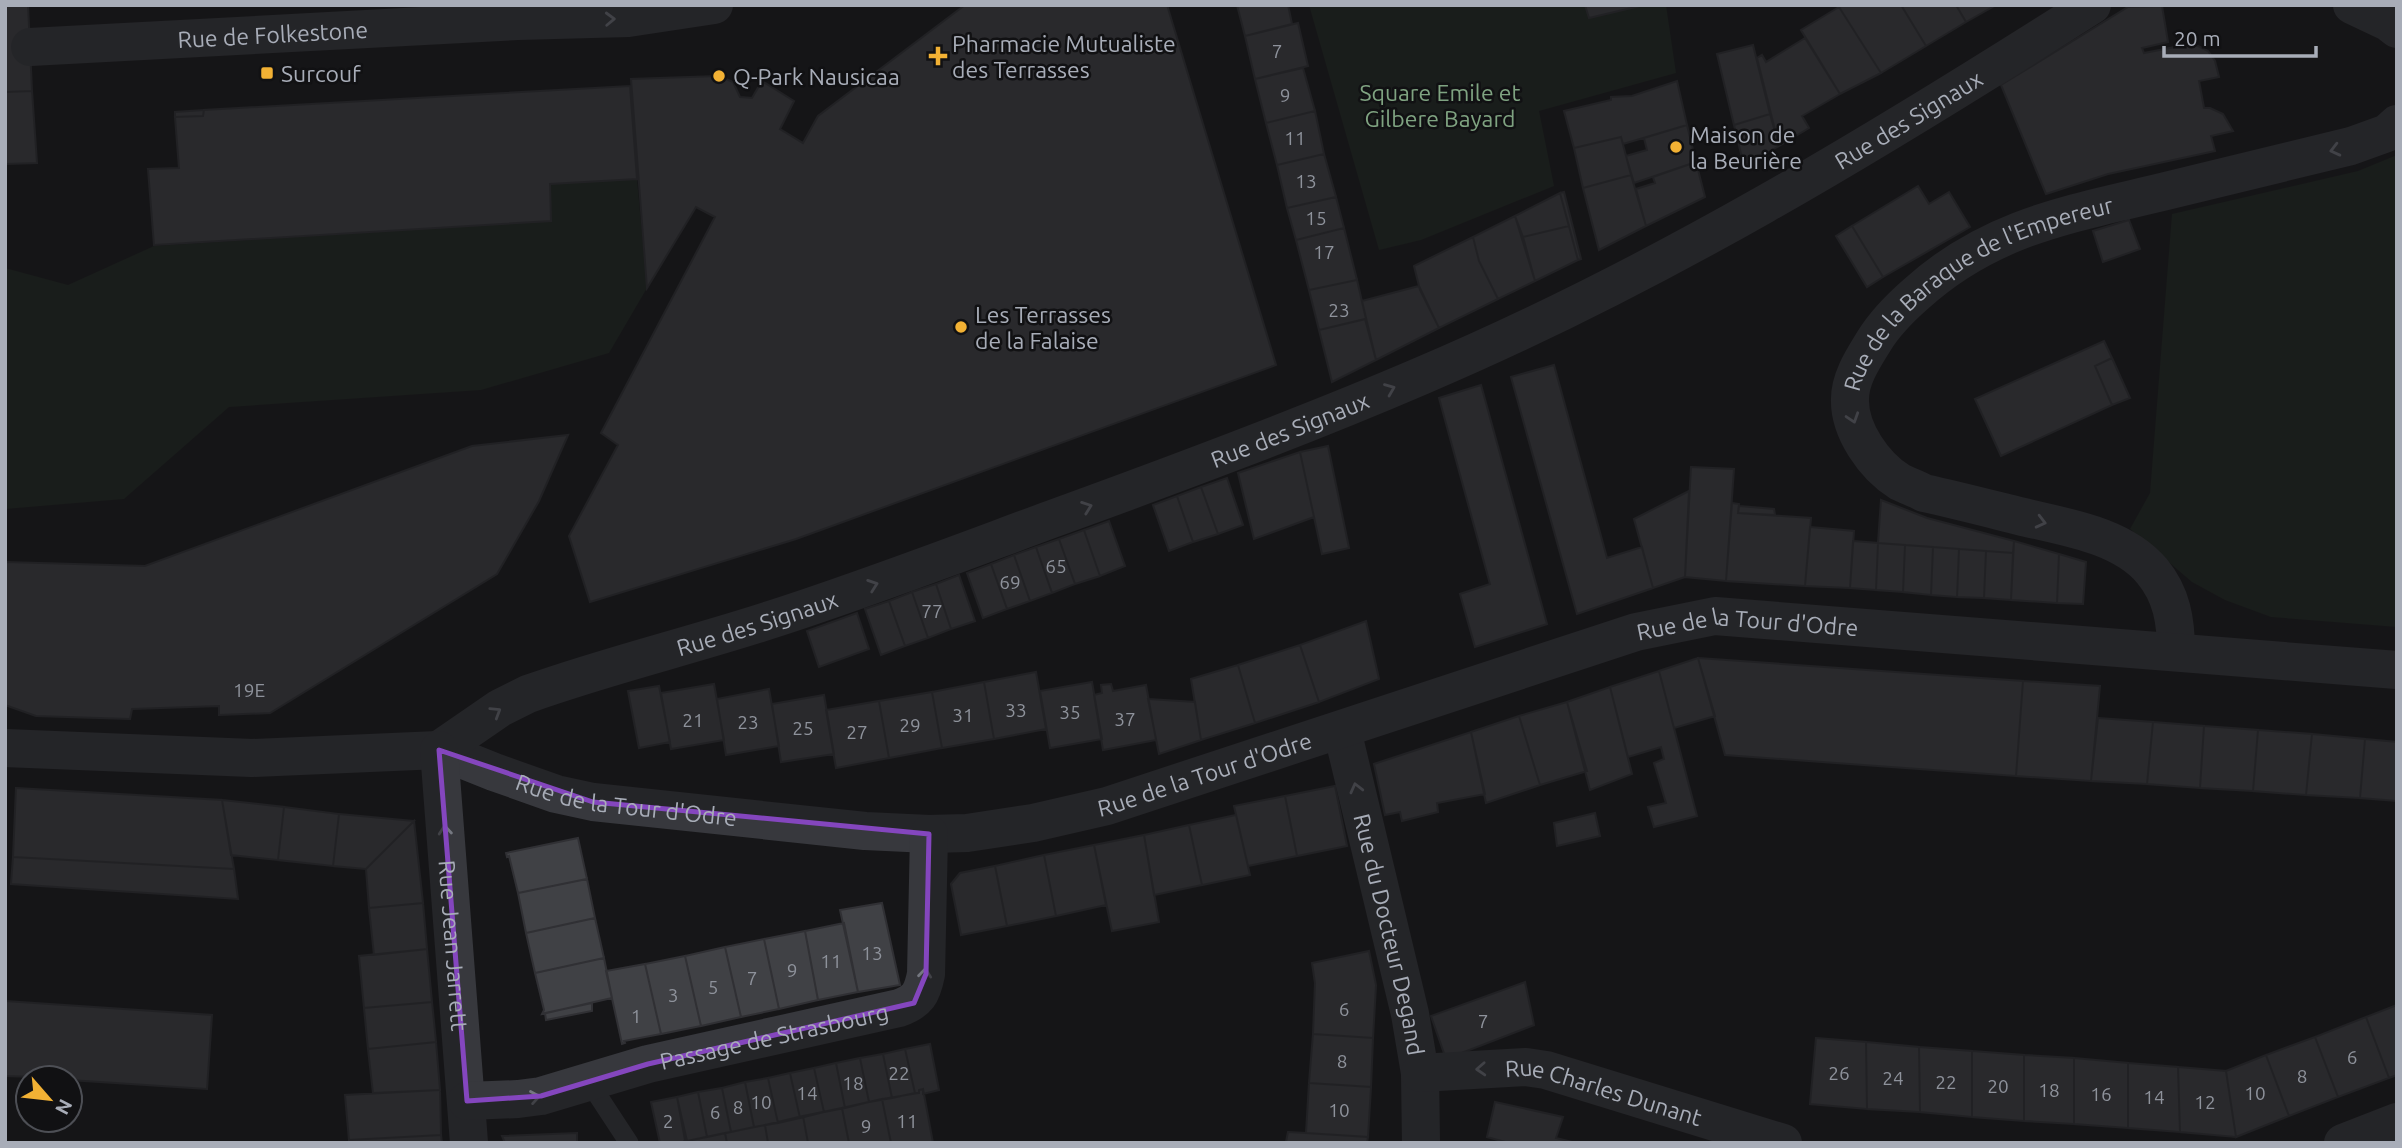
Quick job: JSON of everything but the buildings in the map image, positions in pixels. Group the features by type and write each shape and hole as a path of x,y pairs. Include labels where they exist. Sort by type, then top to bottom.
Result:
{"street":[{"name":"Rue de Folkestone","path":"517,21 567,5"},
{"name":"Rue de Folkestone","path":"30,47 517,21 628,18 714,5"},
{"name":"Rue des Signaux","path":"439,750 500,708 528,694 775,618 875,584 1206,462 1320,418 1474,353 1599,293 1785,192 1879,139 2092,5"},
{"path":"2352,5 2397,29"},
{"name":"Rue de la Baraque de l'Empereur","path":"2176,652 2176,623 2170,601 2151,569 2135,556 2091,535 1924,493 1900,482 1883,468 1866,447 1849,409 1850,391 1857,372 1879,333 1898,310 1946,268 1994,240 2048,220 2360,144 2388,133 2397,124"},
{"name":"Rue de la Tour d'Odre","path":"5,748 252,758 439,750 556,794 593,802 865,831 929,834 1005,828 1066,817 1107,806 1636,632 1715,616 2397,670"},
{"name":"Rue du Docteur Degand","path":"1342,730 1402,976 1420,1073 1421,1143"},
{"name":"Rue Jean Jarrett","path":"439,750 469,1143"},
{"name":"Passage de Strasbourg","path":"467,1101 530,1098 648,1064 914,1003 922,993 926,974 929,834"},
{"name":"Rue Charles Dunant","path":"1420,1073 1526,1067 1546,1070 1783,1143"},
{"path":"2343,1143 2397,1122"}],"lane":[{"path":"589,1082 629,1143"}],"highlighted area":[{"path":"439,750 593,802 929,834 926,974 914,1003 648,1064 541,1096 467,1101"}],"green space":[{"name":"Square Emile et Gilbere Bayard","path":"1309,5 1585,5 1590,18 1644,5 1666,5 1676,73 1539,111 1554,186 1421,240 1379,250"},
{"path":"2397,155 2397,627 2271,617 2225,600 2192,582 2130,529 2150,493 2172,214 2358,171"},
{"path":"637,179 647,288 609,353 481,390 229,407 124,499 5,509 5,268 68,285 154,246 551,221 550,184"}],"place":[{"name":"Pharmacie Mutualiste des Terrasses","path":"938,56"},
{"name":"Surcouf","path":"267,73"},
{"name":"Q-Park Nausicaa","path":"719,76"},
{"name":"Maison de la Beurière","path":"1676,147"},
{"name":"Les Terrasses de la Falaise","path":"961,327"}]}
